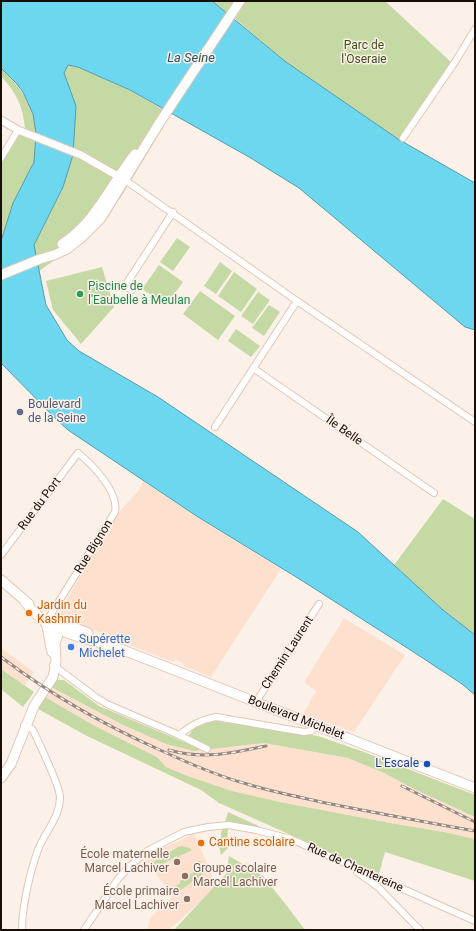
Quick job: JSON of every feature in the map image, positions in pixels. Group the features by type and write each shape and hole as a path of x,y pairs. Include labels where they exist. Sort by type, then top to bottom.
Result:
{"main road":[{"path":"1,275 40,259 80,231 122,178 123,169 160,122 240,1"},
{"path":"1,580 25,602 36,615 55,626 49,641 54,665 53,677 34,706 24,726 22,736 11,764 1,778"},
{"name":"Boulevard Michelet","path":"55,626 88,633 118,648 475,788"}],"street":[{"path":"403,138 455,62 475,29"},
{"path":"1,120 18,130 81,155 122,178 173,212 297,301 475,422"},
{"path":"1,158 18,130"},
{"path":"132,290 125,286 173,212"},
{"path":"215,427 297,301"},
{"name":"Île Belle","path":"253,368 434,493"},
{"name":"Rue du Port","path":"1,555 78,453"},
{"name":"Rue Bignon","path":"55,626 115,512 116,501 102,477 96,468 78,453"},
{"name":"Chemin Laurent","path":"256,702 319,604"},
{"path":"54,665 97,698 109,705 179,734 207,749"},
{"path":"179,734 204,719 216,717 296,731 309,732 315,725"},
{"path":"296,731 300,719"},
{"path":"22,930 25,904 34,861 39,848 56,817 60,800 59,791 33,730 24,726"},
{"name":"Rue de Chantereine","path":"84,930 112,887 140,856 173,837 194,829 229,825 291,839 475,921"},
{"path":"348,865 378,887 420,930"}],"shaded area":[{"path":"143,481 198,518 281,569 211,677 184,666 183,663 176,660 173,662 114,639 58,614 117,514 139,490"},
{"path":"344,618 405,655 354,732 303,714 316,691 304,682"},
{"path":"1,648 34,672 25,686 1,669"},
{"path":"51,687 123,725 166,744 194,751 204,751 211,746 231,747 264,743 348,758 384,773 414,789 475,817 475,839 280,802 232,791 188,776 166,767 157,757 95,726 45,697"},
{"name":"Groupe scolaire Marcel Lachiver","path":"194,834 216,887 169,930 147,930 150,918 173,896 143,857"}],"green space":[{"path":"212,1 234,1 227,13"},
{"name":"Parc de l'Oseraie","path":"245,1 385,1 451,62 398,139 286,62 233,17"},
{"path":"68,65 78,67 129,90 171,114 121,197 89,236 39,271 34,245 63,187 76,106 64,73"},
{"path":"1,68 20,89 27,101 34,116 36,133 25,128 18,100 11,88 1,76"},
{"path":"23,135 35,140 34,162 13,203 1,241 1,161 17,136"},
{"path":"177,238 190,247 173,271 160,262"},
{"path":"220,262 232,271 216,294 204,286"},
{"path":"159,265 183,282 166,305 142,289"},
{"name":"Piscine de l'Eaubelle à Meulan","path":"102,267 114,307 81,344 53,310 46,281"},
{"path":"234,272 257,289 241,312 218,296"},
{"path":"200,291 235,316 218,340 183,314"},
{"path":"258,292 270,300 253,324 241,316"},
{"path":"269,305 280,312 264,336 252,328"},
{"path":"236,329 260,346 251,357 228,341"},
{"path":"443,499 475,519 475,635 443,610 394,565"},
{"path":"1,669 34,692 23,707 1,689"},
{"path":"57,680 64,680 99,706 184,742 194,728 210,720 318,736 364,752 475,795 475,817 414,789 384,773 348,758 264,743 194,751 166,744 123,725 51,687"},
{"path":"45,697 95,726 157,757 166,767 232,791 280,802 475,839 475,881 385,852 379,874 219,803 201,790 87,736 38,709"},
{"path":"228,812 261,827 225,822"},
{"path":"228,828 227,843 231,845 221,855 219,846 222,829"},
{"path":"182,846 192,850 178,857 177,856 154,869 150,864 178,847"},
{"path":"229,856 263,876 305,930 174,930 226,874"},
{"path":"200,860 205,873 179,891 177,896 172,889 180,883 180,881 198,869 196,866"}],"water":[{"name":"La Seine","path":"1,1 212,1 286,62 398,139 475,183 475,330 465,327 299,188 249,157 130,90 78,67 68,65 64,73 76,106 73,155 63,187 34,245 46,305 67,340 79,351 158,397 358,532 443,610 475,635 475,695 462,684 412,651 301,580 198,517 68,430 1,363 1,241 13,203 34,162 36,133 33,114 23,92 1,68"}],"railway":[{"path":"1,657 58,696 118,730 181,760 214,773 257,787 326,803 475,831"},
{"path":"169,750 194,755 206,755 230,753 266,746"},
{"path":"402,786 475,822"}],"place":[{"name":"Piscine de l'Eaubelle à Meulan","path":"80,294"},
{"name":"Boulevard de la Seine","path":"20,412"},
{"name":"Jardin du Kashmir","path":"29,613"},
{"name":"Supérette Michelet","path":"71,647"},
{"name":"L'Escale","path":"427,764"},
{"name":"Cantine scolaire","path":"201,843"},
{"name":"École maternelle Marcel Lachiver","path":"177,862"},
{"name":"Groupe scolaire Marcel Lachiver","path":"185,876"},
{"name":"École primaire Marcel Lachiver","path":"187,899"}]}
